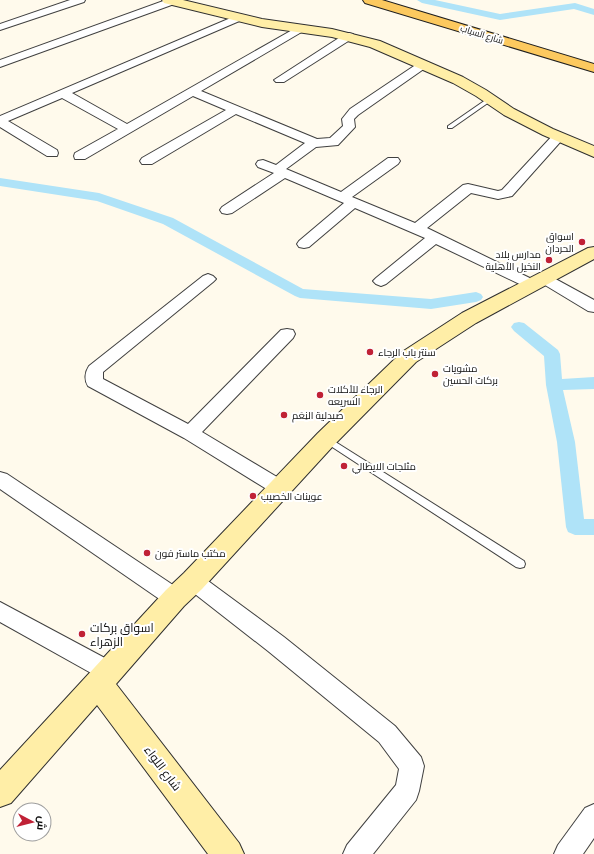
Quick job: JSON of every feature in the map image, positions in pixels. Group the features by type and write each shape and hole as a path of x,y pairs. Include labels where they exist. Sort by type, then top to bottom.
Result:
{"main road":[{"name":"شارع السياب","path":"369,0 594,68"},
{"name":"شارع السياب","path":"400,0 594,58"}],"street":[{"path":"0,27 80,0"},
{"path":"0,64 171,1 262,23 349,36 375,44 458,80 509,112 594,152"},
{"path":"52,153 0,120 240,17"},
{"path":"80,156 301,28"},
{"path":"280,80 349,36"},
{"path":"192,91 313,143 334,142 349,127 348,119 354,112 424,64"},
{"path":"63,92 127,129"},
{"path":"147,161 236,109"},
{"path":"417,229 468,188 498,195 507,193 558,136"},
{"path":"227,210 280,171 313,143"},
{"path":"304,244 347,200 393,161"},
{"path":"262,164 417,229 594,307"},
{"path":"381,281 435,237"},
{"path":"0,792 175,598 193,581 326,439 409,357 469,318 594,252"},
{"path":"208,279 96,370 94,382 190,433 280,488"},
{"path":"190,433 287,334"},
{"path":"0,479 175,598"},
{"path":"193,581 276,644 386,734 412,766 406,791 356,854"},
{"path":"0,611 103,677"},
{"name":"شارع اللواء","path":"103,677 228,854"},
{"path":"567,854 593,820"}],"lane":[{"path":"450,127 490,99"},
{"path":"326,439 520,564"}],"waterway":[{"path":"422,0 500,17 575,6 594,12"},
{"path":"0,182 99,197 168,221 300,293 431,304 476,297"},
{"path":"519,327 552,354 554,385"},
{"path":"554,385 594,383"},
{"path":"554,385 566,442 575,527 594,527"}],"place":[{"name":"اسواق الحردان","path":"582,242"},
{"name":"مدارس بلاد النخيل الأهلية","path":"549,260"},
{"name":"سنتر باب الرجاء","path":"370,352"},
{"name":"مشويات بركات الحسين","path":"435,374"},
{"name":"الرجاء للأكلات السريعه","path":"320,395"},
{"name":"صيدلية النِعَم","path":"284,415"},
{"name":"مثلجات الايطالي","path":"344,466"},
{"name":"عوينات الخصيب","path":"253,496"},
{"name":"مكتب ماستر فون","path":"147,553"},
{"name":"اسواق بركات الزهراء","path":"82,634"}]}
